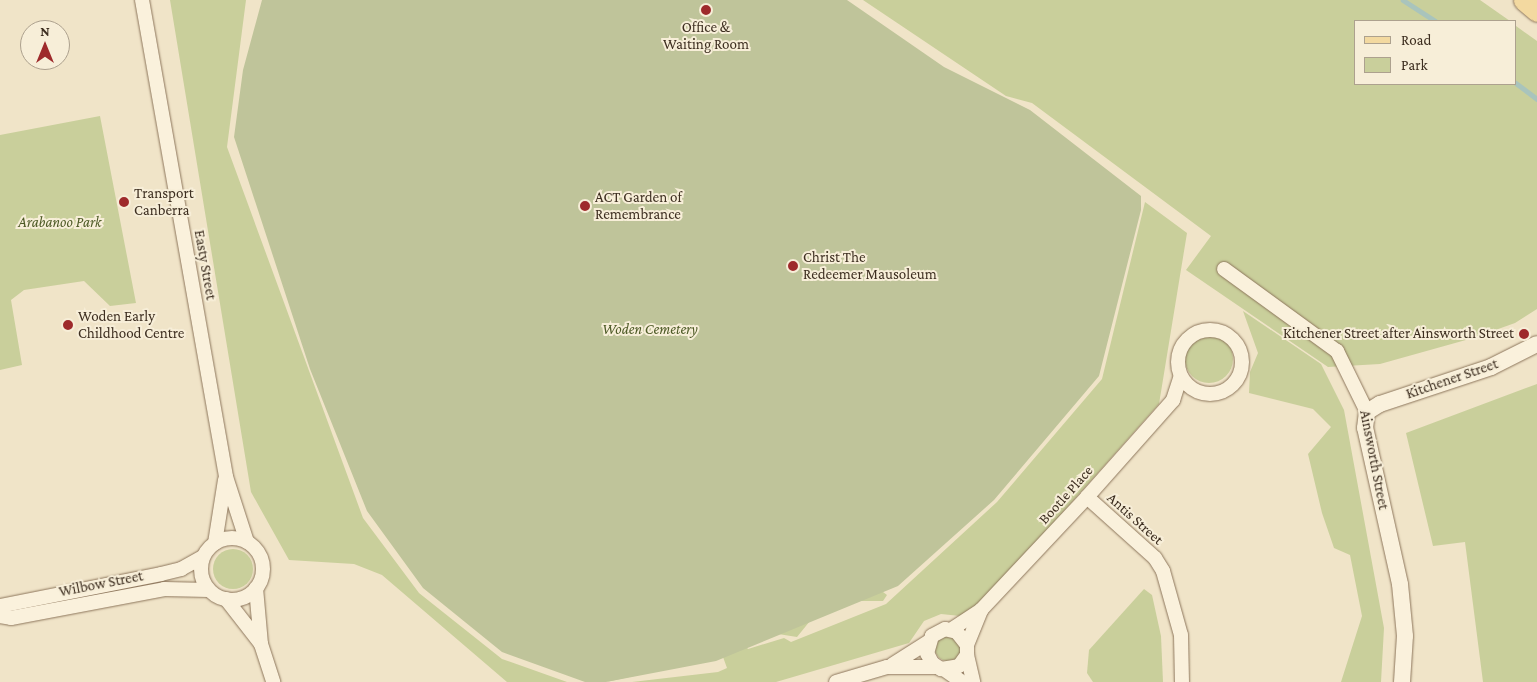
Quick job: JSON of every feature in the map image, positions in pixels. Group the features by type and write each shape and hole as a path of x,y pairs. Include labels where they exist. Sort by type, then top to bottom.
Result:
{"main road":[{"path":"1524,0 1537,11"}],"street":[{"name":"Easty Street","path":"142,0 226,477 247,542"},
{"name":"Ainsworth Street","path":"1224,269 1337,351 1367,412 1365,428 1400,584 1405,636 1402,682"},
{"name":"Bootle Place","path":"952,630 982,610 1087,497 1173,400 1182,376 1179,356 1189,338 1209,330 1219,331 1233,340 1242,359 1236,379 1220,392 1195,390 1173,400"},
{"name":"Kitchener Street","path":"1367,412 1380,404 1491,367 1537,344"},
{"path":"1182,376 1195,390"},
{"name":"Easty Street","path":"215,543 226,477"},
{"name":"Antis Street","path":"1087,497 1155,558 1163,571 1181,635 1182,682"},
{"path":"226,599 242,598 256,588 261,579 262,563 256,549 247,542 231,538 215,543 203,557 201,574 209,590 226,599 261,644"},
{"name":"Wilbow Street","path":"0,606 161,574 181,569 203,557"},
{"path":"256,588 261,644 273,682"},
{"name":"Wilbow Street","path":"0,616 11,618 164,589 209,590"},
{"name":"Bootle Place","path":"967,650 982,610"},
{"path":"836,682 887,667 928,642 938,631 952,630 962,635 967,650 972,682"},
{"path":"928,642 928,658 962,682"},
{"path":"887,667 941,668 959,666 967,650"}],"green space":[{"path":"170,0 246,0 227,147 363,518 419,593 502,659 567,682 507,682 382,575 354,564 289,560 251,492"},
{"name":"Woden Cemetery","path":"262,0 847,0 944,67 1030,110 1141,196 1141,210 1099,376 994,500 898,586 716,661 606,682 585,682 502,652 423,588 367,511 310,369 234,137 243,70"},
{"path":"863,0 1480,0 1509,20 1354,20 1354,85 1517,85 1517,27 1537,41 1537,309 1515,323 1473,338 1380,364 1328,367 1186,270 1211,236 1032,103 1006,96"},
{"name":"Arabanoo Park","path":"100,116 136,303 110,306 84,281 24,290 11,300 22,365 0,370 0,135"},
{"path":"1145,202 1187,233 1159,404 970,617 941,614 924,621 909,643 776,682 632,682 718,672 727,668 723,657 606,682 879,589 887,595 883,601 844,601 814,616 797,637 772,633 741,640 748,649 784,638 791,642 886,604 997,502 1102,379"},
{"path":"1243,311 1321,364 1344,410 1384,628 1381,682 1341,682 1362,616 1350,555 1334,548 1322,513 1308,454 1331,427 1313,409 1249,393 1250,372 1258,353"},
{"path":"1204,335 1214,335 1226,342 1233,354 1233,364 1226,376 1214,383 1204,383 1196,379 1189,372 1185,364 1185,354 1189,346 1196,339"},
{"path":"1537,384 1537,682 1483,682 1465,542 1433,546 1406,433"},
{"path":"237,549 244,552 250,558 253,569 252,577 244,586 237,589 229,589 222,586 214,577 213,565 216,558 225,550"},
{"path":"1144,589 1152,595 1161,636 1163,682 1093,682 1087,673 1089,650"},
{"path":"948,635 957,639 961,648 957,657 948,661 939,657 935,648 939,639"}],"waterway":[{"path":"1403,0 1433,20"},
{"path":"1517,84 1537,99"}],"place":[{"name":"Office & Waiting Room","path":"706,10"},
{"name":"Transport Canberra","path":"124,202"},
{"name":"ACT Garden of Remembrance","path":"585,206"},
{"name":"Christ The Redeemer Mausoleum","path":"793,266"},
{"name":"Woden Early Childhood Centre","path":"68,325"},
{"name":"Kitchener Street after Ainsworth Street","path":"1524,334"}]}
